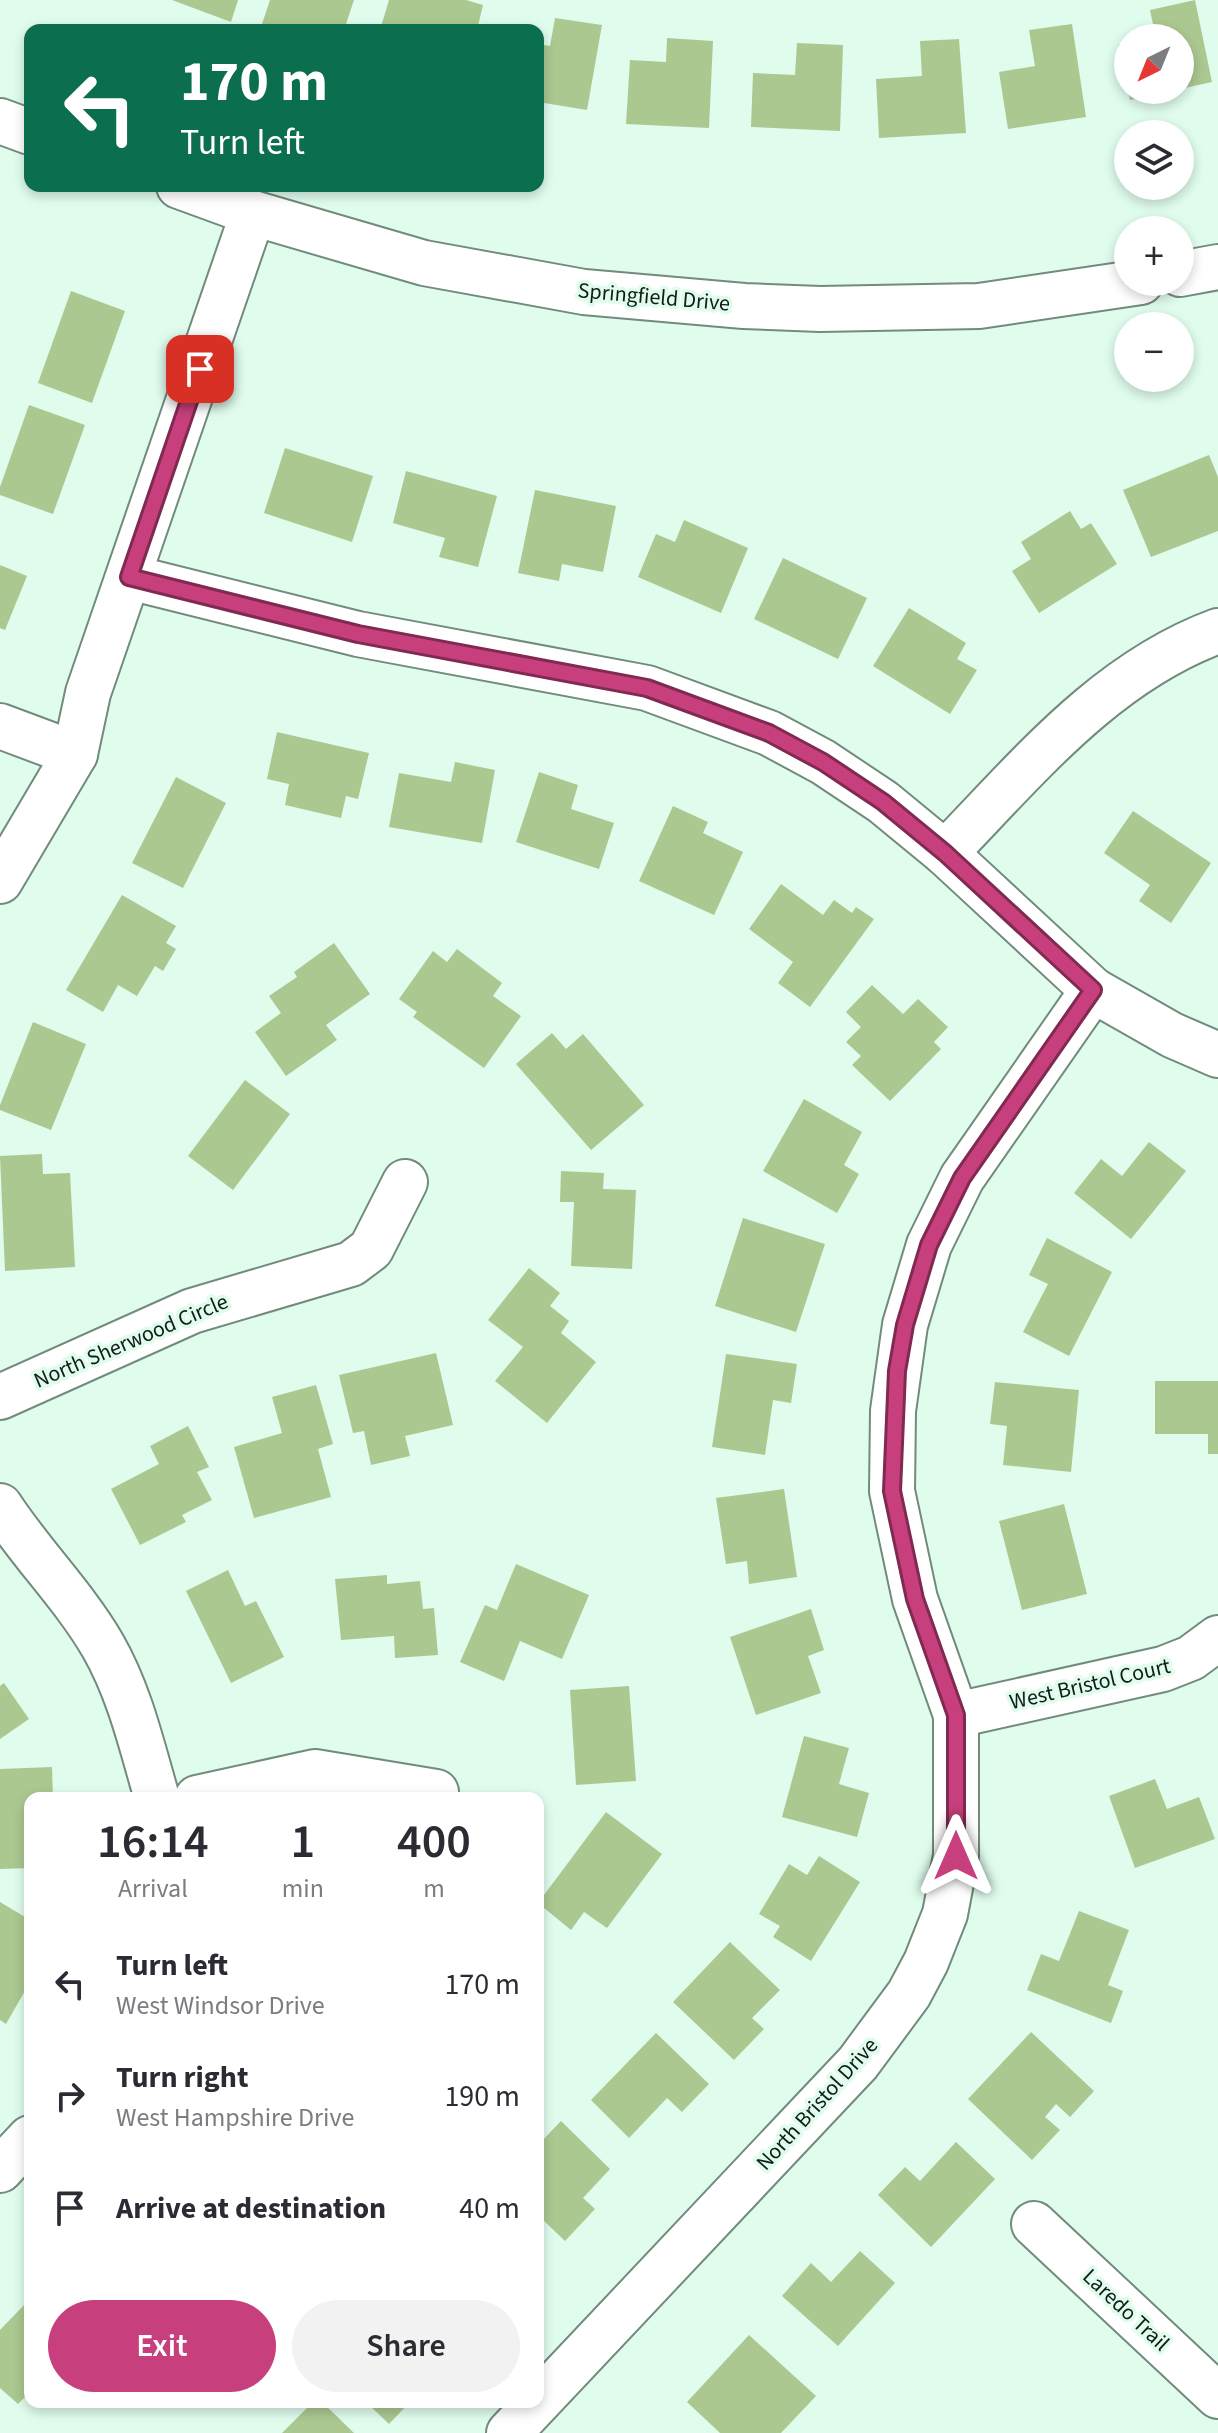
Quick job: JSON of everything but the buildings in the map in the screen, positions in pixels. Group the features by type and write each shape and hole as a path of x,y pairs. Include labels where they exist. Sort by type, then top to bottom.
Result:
{"street":[{"path":"0,121 24,130"},
{"name":"Springfield Drive","path":"195,192 253,213 424,263 584,292 744,306 820,309 979,306 1114,286"},
{"path":"0,881 75,754 88,693 253,213"},
{"path":"1194,271 1218,267"},
{"path":"129,577 358,634 647,688 769,733 823,762 883,802 945,853 1093,990 1172,1035 1218,1055"},
{"path":"945,853 1079,714 1150,663 1218,631"},
{"path":"0,726 75,754"},
{"name":"North Bristol Drive","path":"544,2396 858,2063 909,1994 945,1914 956,1856 956,1715 915,1599 892,1491 893,1411 905,1325 929,1245 962,1178 1093,990"},
{"name":"North Sherwood Circle","path":"0,1397 192,1311 351,1264 371,1249 405,1182"},
{"path":"0,1506 73,1600 103,1646 125,1690 155,1792"},
{"name":"West Bristol Court","path":"956,1715 1163,1669 1191,1658 1218,1638"},
{"path":"224,1792 315,1772 436,1792"},
{"path":"0,2170 24,2144"},
{"name":"Laredo Trail","path":"1034,2224 1218,2396"},
{"name":"North Bristol Drive","path":"509,2433 533,2408"}],"route":[{"path":"200,369 129,577 358,634 647,688 769,733 823,762 883,802 945,853 1093,990 962,1178 929,1245 905,1325 897,1371 892,1491 915,1599 956,1715 956,1856"}]}
